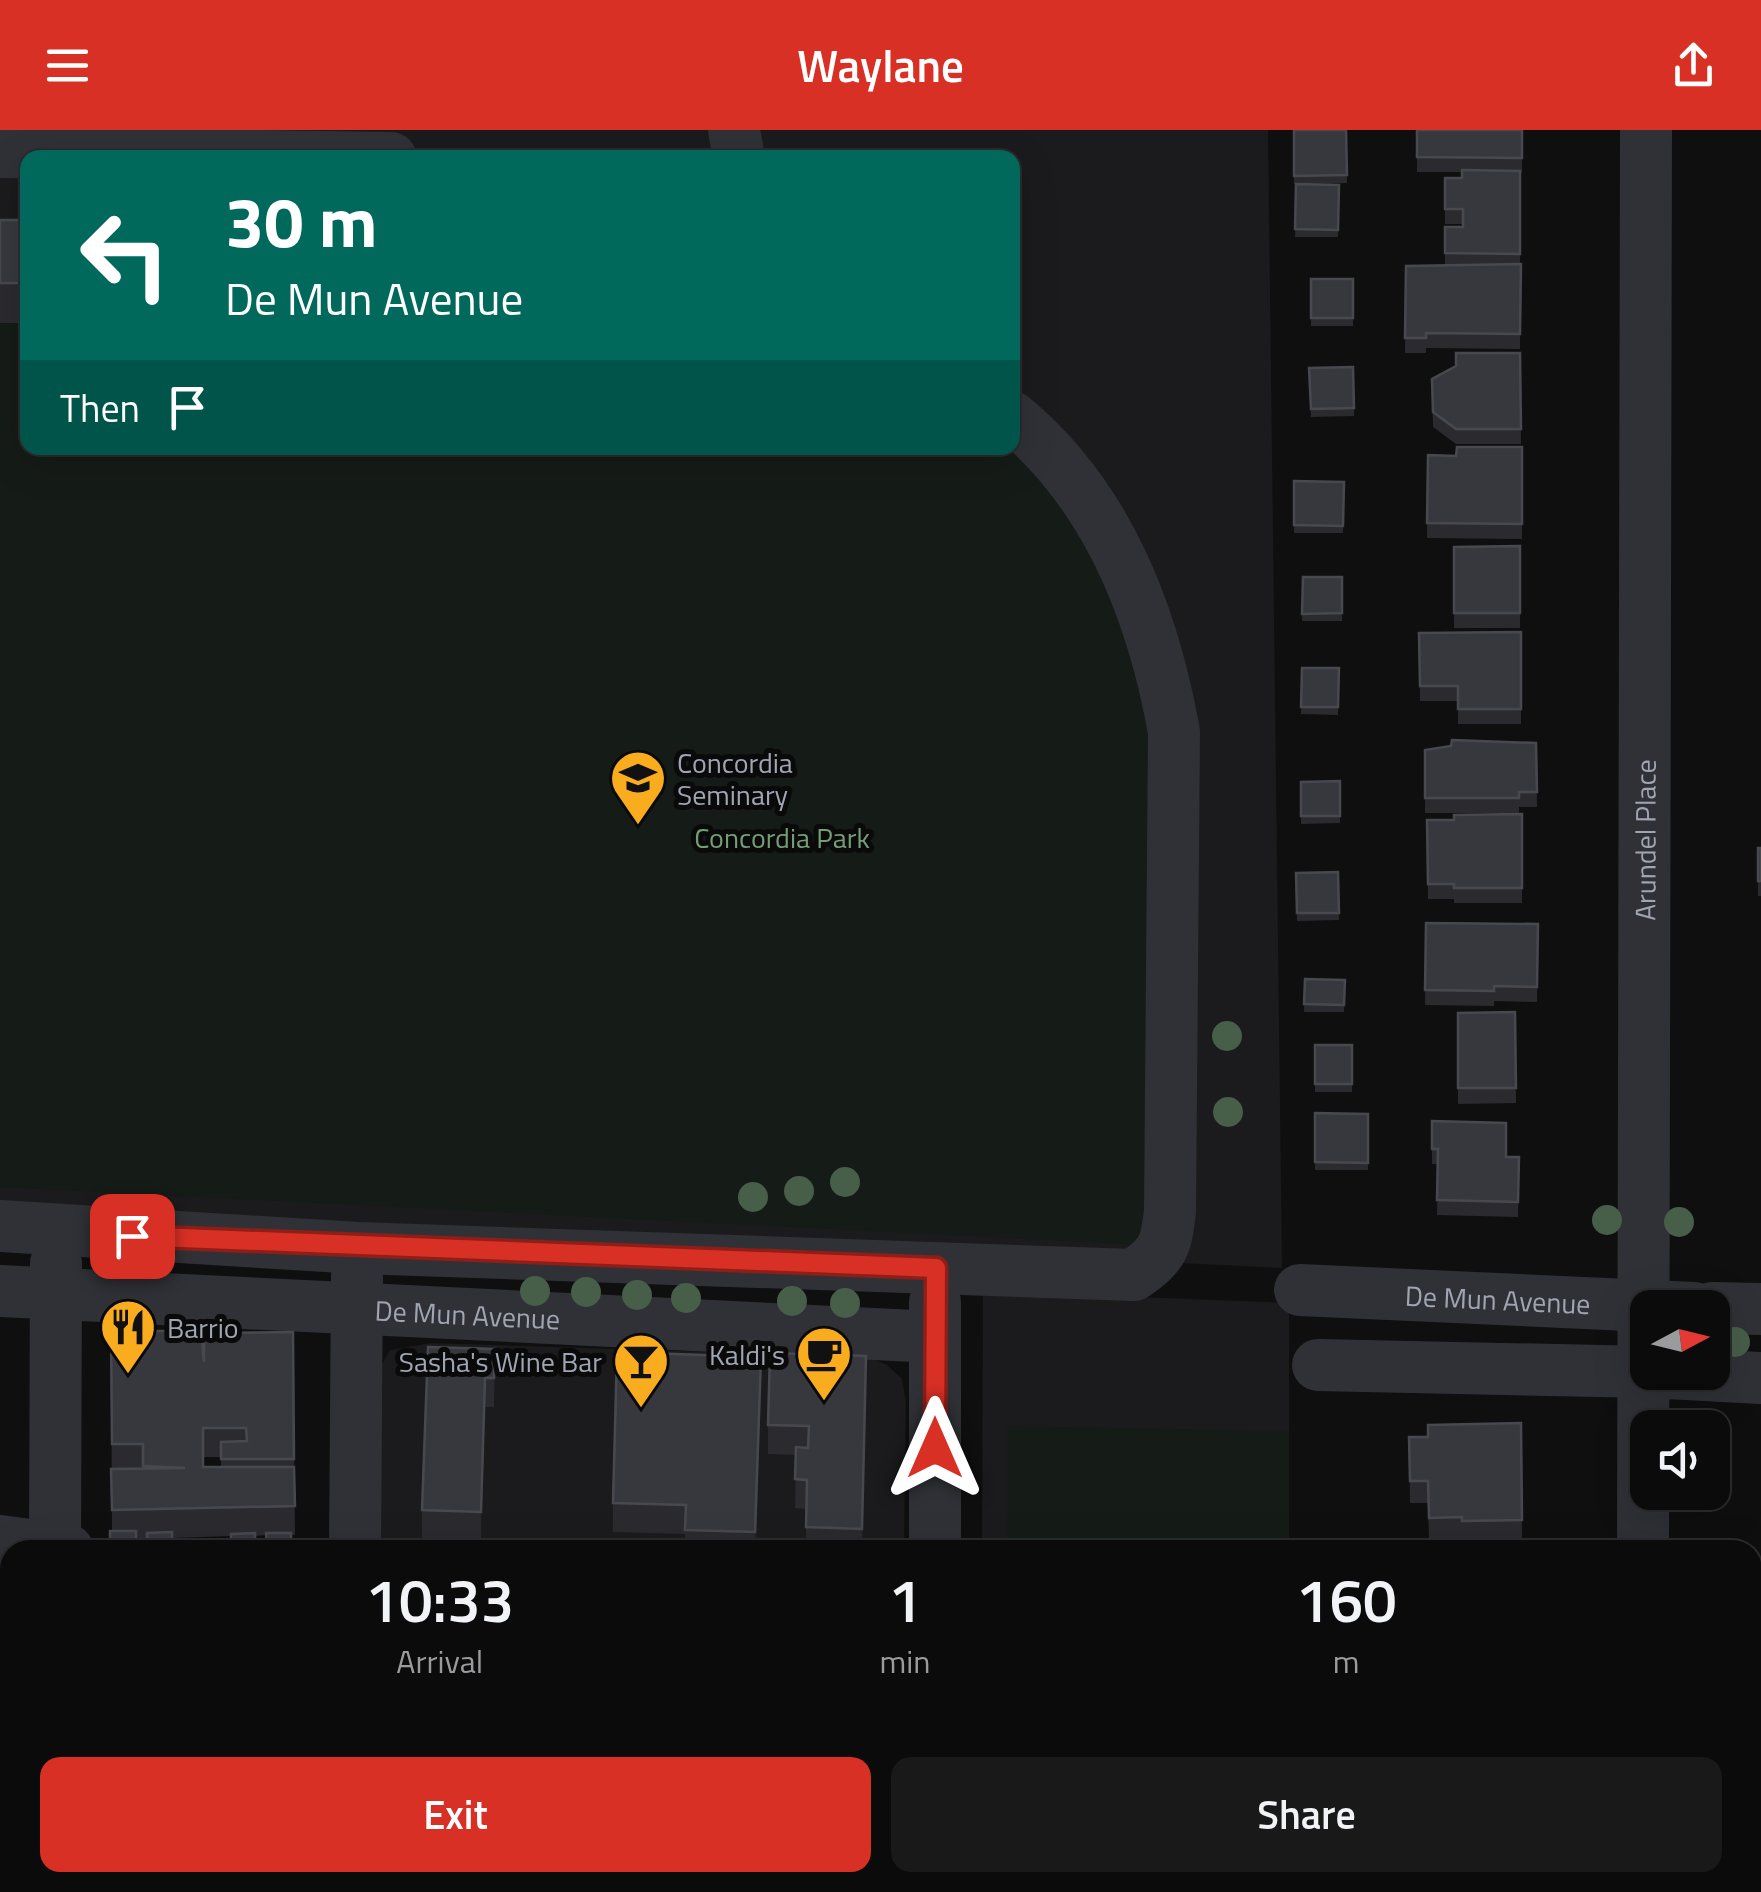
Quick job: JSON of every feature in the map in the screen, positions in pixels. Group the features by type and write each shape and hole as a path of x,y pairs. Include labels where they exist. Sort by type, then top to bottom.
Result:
{"street":[{"name":"Arundel Place","path":"1646,130 1669,1290"},
{"path":"0,1226 358,1248 1134,1276 1166,1246 1170,1210 1177,790 1174,732 1163,671 1138,592 1092,505 1020,425"},
{"path":"56,1232 59,1540"},
{"path":"356,1540 358,1248"},
{"path":"935,1540 936,1268"},
{"name":"De Mun Avenue","path":"1300,1290 1630,1305"},
{"name":"De Mun Avenue","path":"0,1292 56,1298 935,1337"},
{"path":"1730,1309 1761,1310"},
{"path":"1318,1365 1630,1372"},
{"path":"1730,1376 1761,1378"},
{"name":"Arundel Place","path":"1642,1540 1646,1390"}],"shaded area":[{"name":"Concordia Park","path":"0,130 1268,130 1282,1268 0,1206"},
{"path":"983,1291 1289,1303 1289,1540 982,1540"},
{"path":"432,1343 868,1357 887,1365 902,1379 906,1402 904,1540 380,1540 379,1369 390,1350"}],"green space":[{"name":"Concordia Park","path":"0,323 20,323 20,455 1020,455 1020,429 1163,671 1166,1246 0,1187"},
{"path":"1007,1426 1289,1431 1289,1540 1007,1540"}],"building":[{"path":"1294,130 1346,130 1347,175 1294,176"},
{"path":"1417,130 1522,130 1522,158 1417,157"},
{"path":"1462,170 1520,171 1520,254 1445,253 1445,227 1463,227 1463,209 1445,209 1445,178 1462,178"},
{"path":"1296,184 1339,185 1338,230 1295,229"},
{"path":"0,220 20,220 20,283 0,283"},
{"path":"1521,264 1520,334 1426,333 1426,338 1405,338 1406,266"},
{"path":"1311,279 1353,279 1353,318 1311,318"},
{"path":"1456,353 1520,353 1521,429 1456,429 1433,412 1432,379 1456,366"},
{"path":"1353,367 1354,408 1311,409 1309,368"},
{"path":"1457,447 1522,447 1522,524 1427,523 1428,455 1456,456"},
{"path":"1294,481 1344,482 1343,526 1294,525"},
{"path":"1520,546 1520,613 1454,613 1454,547"},
{"path":"1303,577 1342,577 1342,613 1302,614"},
{"path":"1521,632 1521,709 1458,709 1458,686 1420,686 1419,633"},
{"path":"1302,668 1339,668 1338,707 1301,707"},
{"path":"1452,740 1536,743 1537,792 1519,792 1519,798 1425,798 1425,750 1451,746"},
{"path":"1340,781 1340,816 1301,816 1301,782"},
{"path":"1522,814 1522,888 1428,884 1427,820 1454,820 1454,815"},
{"path":"1761,848 1761,881 1758,881"},
{"path":"1338,872 1339,913 1297,913 1296,873"},
{"path":"1426,923 1538,924 1537,987 1425,990"},
{"path":"1305,979 1345,980 1344,1005 1304,1004"},
{"path":"1515,1012 1516,1088 1458,1088 1458,1013"},
{"path":"1315,1045 1352,1045 1352,1084 1315,1084"},
{"path":"1315,1113 1368,1114 1368,1163 1315,1162"},
{"path":"1432,1121 1506,1123 1506,1157 1519,1157 1518,1202 1437,1200 1438,1149 1432,1149"},
{"path":"111,1331 201,1331 204,1362 204,1333 293,1332 294,1459 221,1459 221,1442 247,1441 246,1428 203,1428 203,1467 294,1467 295,1506 112,1510 111,1469 185,1468 143,1466 143,1444 112,1444"},
{"path":"428,1347 495,1349 494,1378 485,1378 481,1512 422,1510"},
{"path":"617,1352 761,1357 755,1532 685,1530 686,1505 613,1503"},
{"path":"770,1353 866,1356 862,1529 806,1527 807,1480 795,1479 796,1447 808,1448 809,1426 768,1425"},
{"path":"1521,1423 1522,1520 1429,1518 1428,1481 1410,1481 1409,1437 1428,1437 1428,1425"},
{"path":"110,1531 136,1531 136,1540 110,1540"},
{"path":"172,1532 172,1540 147,1540 147,1533"},
{"path":"255,1533 255,1540 231,1540 231,1534"},
{"path":"266,1533 291,1533 291,1540 266,1540"}],"place":[{"name":"Concordia Seminary","path":"638,827"},
{"name":"Barrio","path":"128,1376"},
{"name":"Kaldi's","path":"824,1403"},
{"name":"Sasha's Wine Bar","path":"641,1410"}],"route":[{"path":"132,1236 358,1248 936,1268 935,1448"}]}
